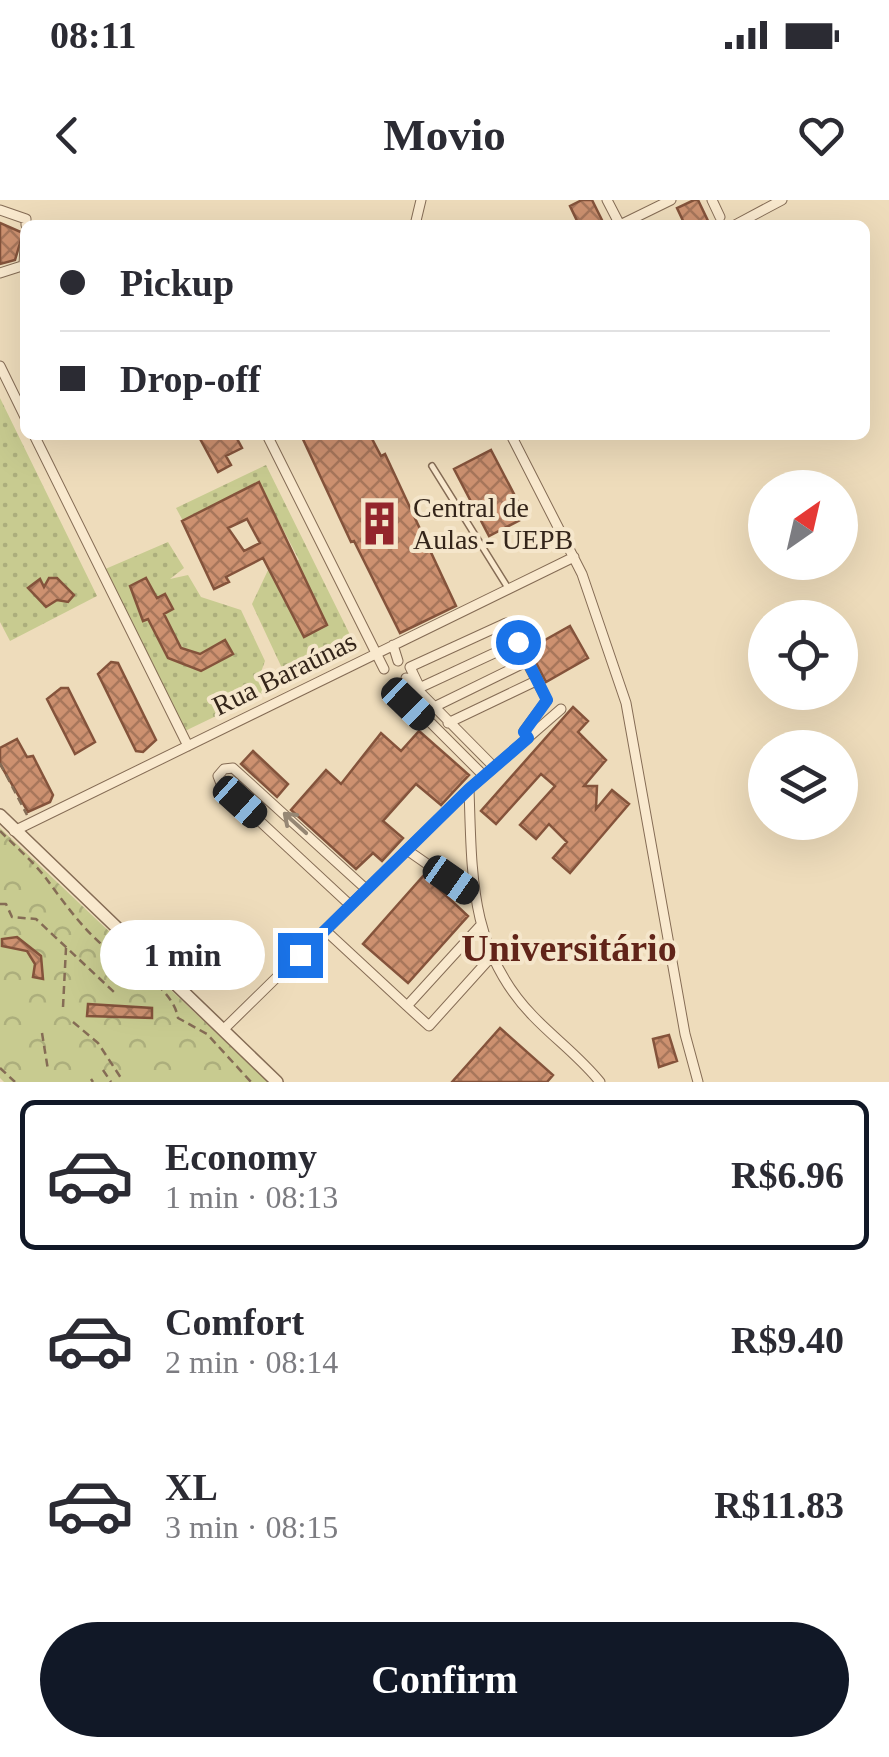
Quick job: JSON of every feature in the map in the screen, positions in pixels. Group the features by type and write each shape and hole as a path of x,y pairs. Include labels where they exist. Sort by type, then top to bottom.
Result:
{"street":[{"path":"628,220 655,203 668,200"},
{"path":"712,200 720,217"},
{"path":"744,220 782,200"},
{"path":"0,366 20,407"},
{"path":"36,440 188,746"},
{"path":"270,440 384,668"},
{"path":"513,440 574,557 604,632 626,703 696,1080"},
{"name":"Rua Baraúnas","path":"14,831 574,557"},
{"path":"417,689 410,667 505,623 547,700 524,732 528,738"},
{"path":"417,689 518,642"},
{"path":"392,645 398,660"},
{"path":"432,708 528,661"},
{"path":"484,776 394,686 407,679 494,767"},
{"path":"448,723 538,680"},
{"path":"284,684 290,696"},
{"path":"224,1029 469,789 561,710"},
{"path":"350,905 222,786 218,776 224,768 234,768 366,890"},
{"path":"469,789 473,896 480,926 524,1005 600,1082"},
{"path":"0,815 276,1082"},
{"path":"407,850 473,896"},
{"path":"407,1006 480,926"},
{"path":"325,930 430,1026 493,954"}],"lane":[{"path":"432,466 508,588"}],"path":[{"path":"0,762 27,817"},
{"path":"0,831 48,880 62,903 176,1005 178,1018 193,1031 207,1034 251,1082"},
{"path":"1,902 10,914 36,919 115,993"},
{"path":"5,918 10,914"},
{"path":"63,1007 66,947"},
{"path":"73,1022 98,1042 121,1078"},
{"path":"42,1033 48,1070"},
{"path":"0,1068 15,1082"},
{"path":"103,1070 111,1082"}],"green space":[{"path":"0,398 97,596 10,641 0,622"},
{"path":"266,465 357,649 288,681 252,604 269,568 299,560 259,483 183,521 176,508"},
{"path":"168,542 184,568 170,579 188,575 201,597 241,610 265,661 261,672 270,670 278,686 185,731 103,570"},
{"path":"0,828 268,1082 4,1082 0,1078"}],"building":[{"path":"592,200 602,220 577,220 570,206"},
{"path":"698,200 708,220 683,220 677,208"},
{"path":"0,223 20,232 20,243 15,260 0,264"},
{"path":"201,440 238,440 242,448 226,456 231,465 218,472"},
{"name":"Central de Aulas - UEPB","path":"303,440 373,440 381,456 385,454 456,606 400,633 354,541 351,542"},
{"path":"491,450 526,517 489,536 454,469"},
{"path":"259,482 327,625 304,637 263,558 226,577 229,582 214,589 182,521","holes":["247,519 260,543 244,551 228,528"]},
{"path":"49,578 57,578 74,595 68,602 57,600 46,607 28,588 40,579 44,587"},
{"path":"146,578 157,598 165,594 173,609 164,614 181,648 200,654 225,640 233,654 201,671 168,658 148,619 143,621 130,586"},
{"path":"570,626 588,658 546,682 529,649"},
{"path":"111,662 118,663 156,740 143,752 136,751 98,674"},
{"path":"61,688 68,688 95,742 75,754 47,699"},
{"path":"573,707 588,721 578,732 606,760 584,786 597,786 596,809 612,790 629,804 570,873 553,858 567,842 549,824 536,839 520,825 555,786 541,774 496,824 481,811"},
{"path":"419,731 469,775 441,805 416,784 383,821 403,838 382,861 373,853 356,869 291,810 326,770 341,784 381,733 401,751"},
{"path":"17,739 27,757 33,756 53,795 50,802 28,812 0,764 0,748"},
{"path":"253,751 288,784 277,797 241,764"},
{"path":"424,875 468,916 408,983 363,944"},
{"path":"17,937 41,956 43,979 33,977 35,964 27,951 2,946 2,939"},
{"path":"88,1004 152,1008 152,1018 87,1016"},
{"path":"500,1028 553,1075 547,1082 452,1082"},
{"path":"669,1035 677,1061 659,1067 653,1039"}],"place":[{"name":"Central de Aulas - UEPB","path":"380,523"}],"district":[{"name":"Universitário","path":"569,948"}],"route":[{"path":"300,955 469,789 528,738 524,734 527,726 547,700 518,642"}]}
